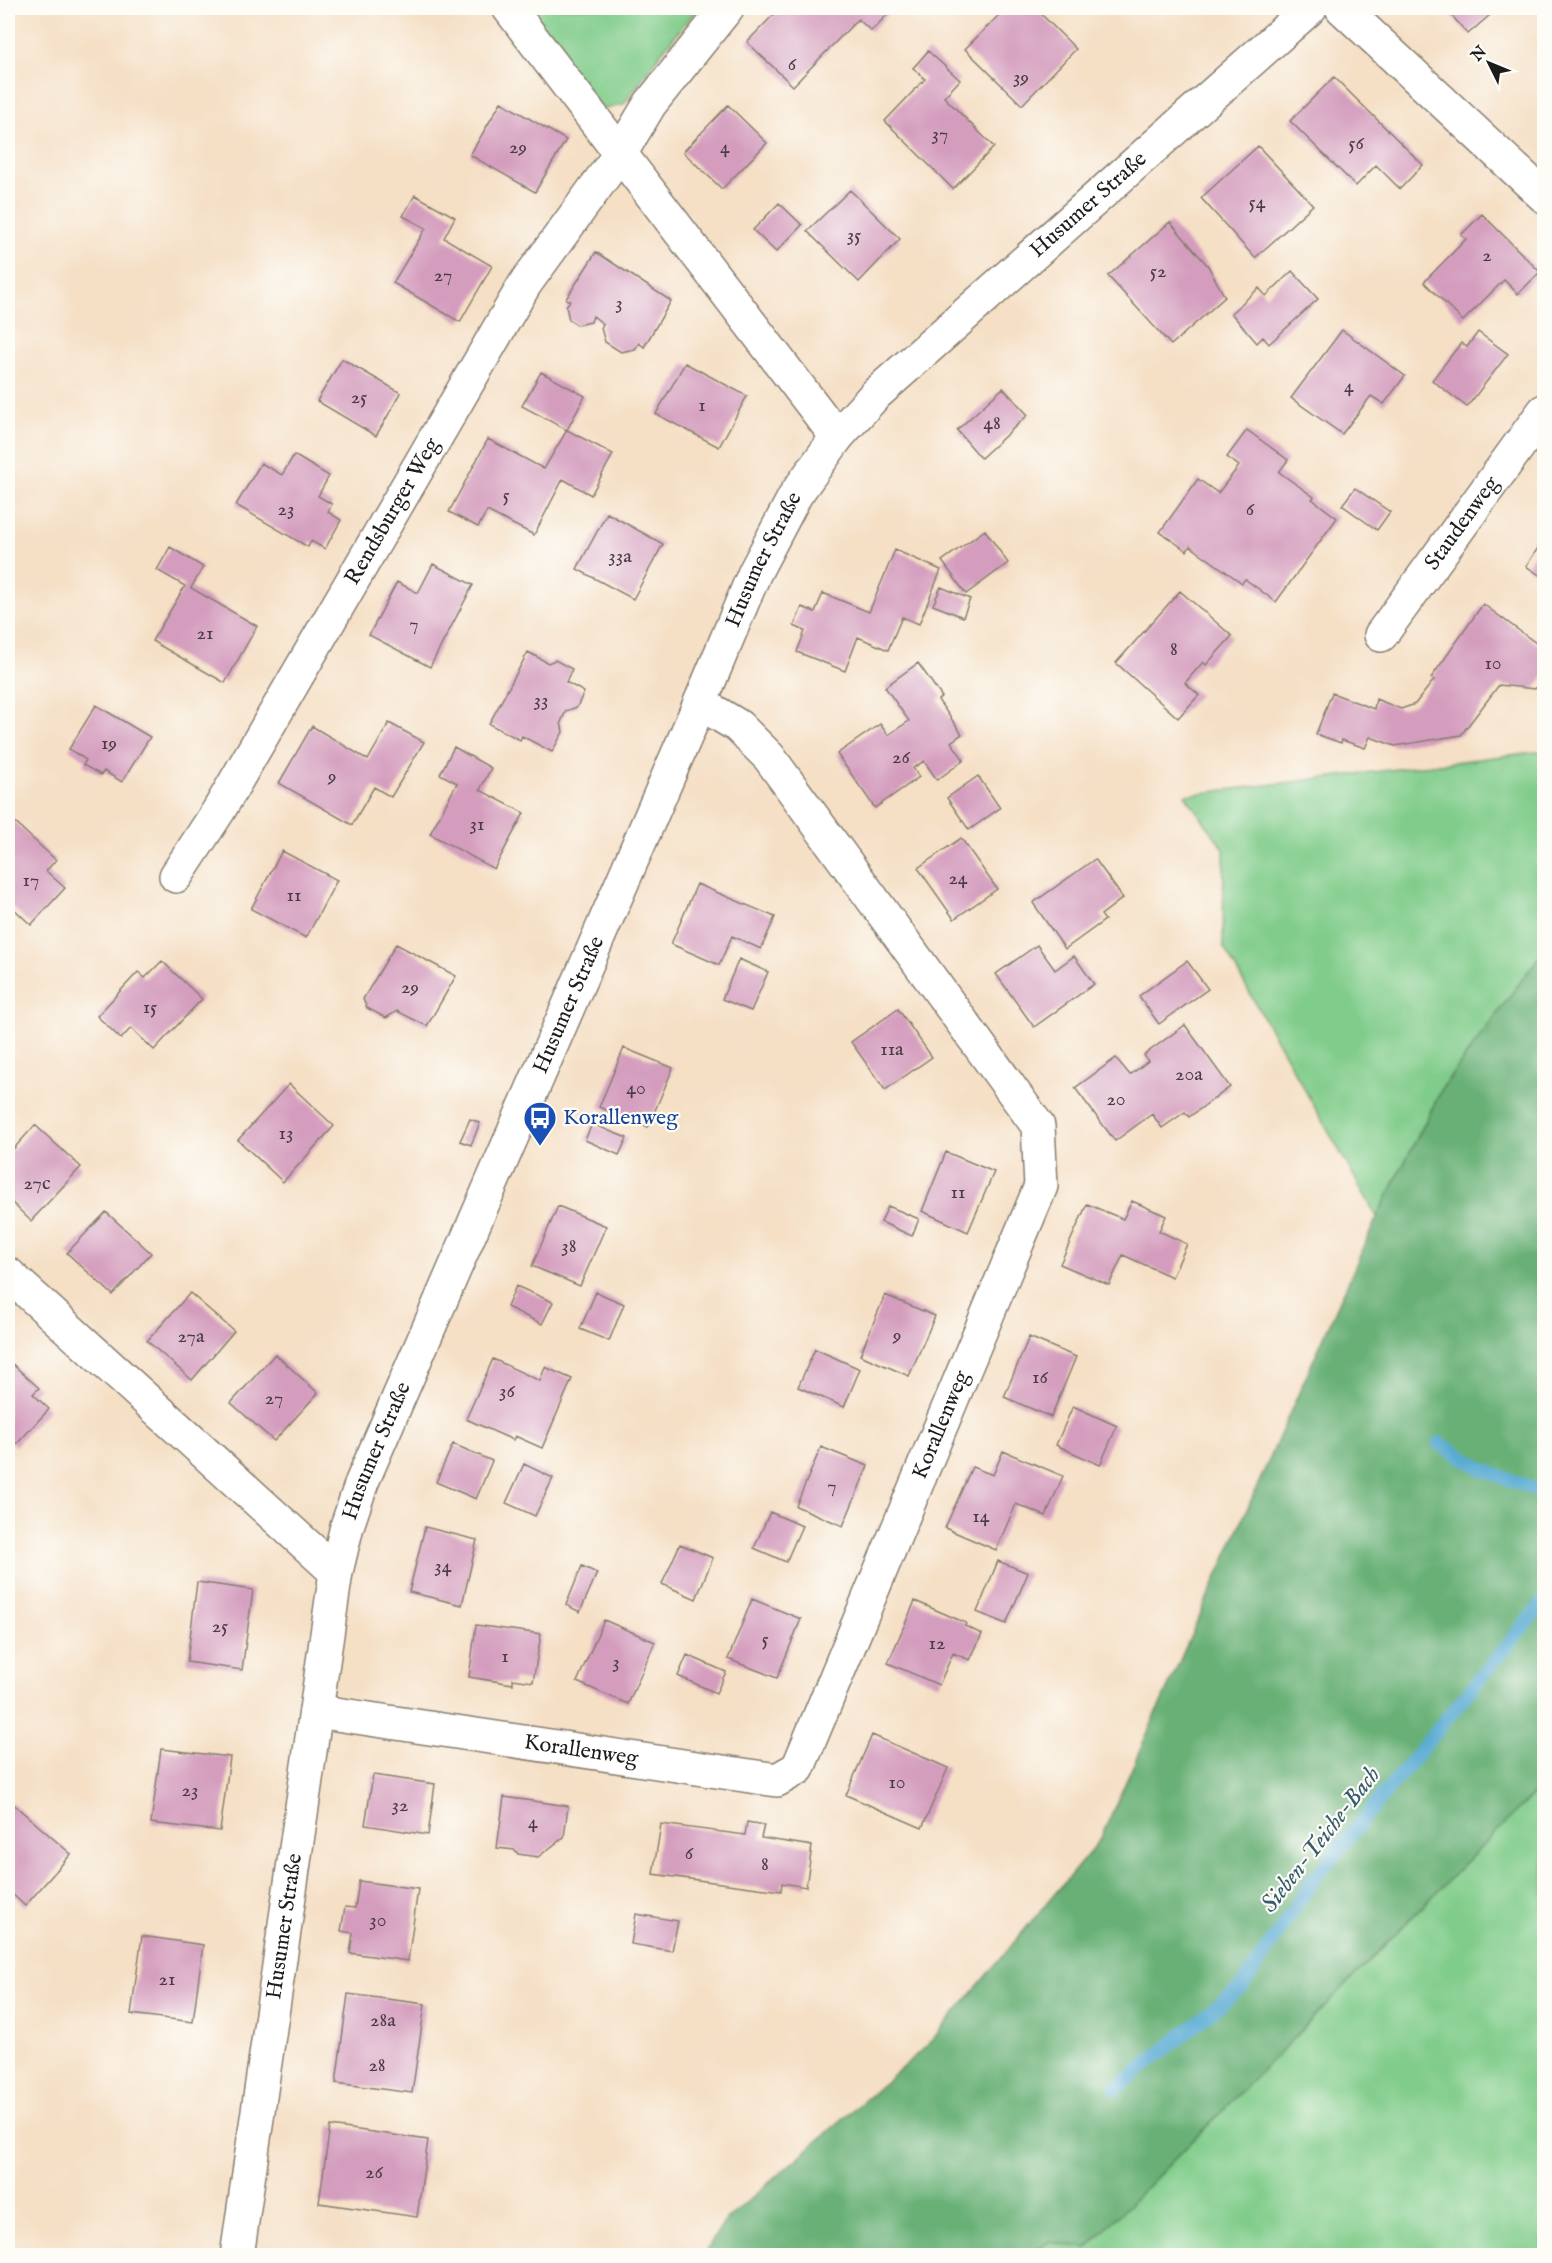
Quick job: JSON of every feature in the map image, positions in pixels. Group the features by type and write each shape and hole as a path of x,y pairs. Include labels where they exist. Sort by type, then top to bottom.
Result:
{"street":[{"path":"509,8 837,437"},
{"name":"Rendsburger Weg","path":"176,876 219,810 525,284 620,154 650,104 727,8"},
{"name":"Husumer Straße","path":"237,2256 336,1572 347,1526 362,1482 700,704 754,572 795,494 837,437 876,394 1310,8"},
{"path":"1342,8 1545,196"},
{"name":"Staudenweg","path":"1381,635 1545,411"},
{"name":"Korallenweg","path":"316,1711 777,1780 798,1768 1041,1186 1038,1126 769,757 738,726 700,704"},
{"path":"8,1274 336,1572"}],"green space":[{"path":"524,8 698,8 660,54 624,104 602,110"},
{"path":"1544,751 1544,950 1443,1087 1377,1217 1223,946 1224,849 1185,795"},
{"path":"1544,950 1544,1783 1087,2248 1049,2242 1021,2256 703,2255 726,2220 927,2046 1100,1840 1377,1217 1443,1087"},
{"path":"1544,1783 1544,2255 1021,2256 1049,2242 1087,2248"}],"building":[{"path":"780,8 894,8 871,31 858,19 793,86 747,42"},
{"path":"1006,8 1035,8 1076,49 1022,105 965,49"},
{"path":"1445,8 1498,8 1468,34"},
{"path":"928,51 960,80 944,97 994,147 953,189 885,121 925,79 913,68"},
{"path":"1334,77 1423,165 1400,189 1376,165 1356,186 1290,121"},
{"path":"501,102 566,140 535,192 470,155"},
{"path":"728,105 767,143 722,189 683,152"},
{"path":"1258,146 1313,205 1255,258 1201,198"},
{"path":"850,190 900,239 859,282 807,231"},
{"path":"415,195 455,217 444,238 492,266 460,322 393,283 426,228 403,216"},
{"path":"779,203 802,225 776,252 753,230"},
{"path":"1482,214 1540,272 1518,294 1504,280 1463,321 1424,282 1466,239 1461,235"},
{"path":"1170,222 1208,266 1225,297 1171,345 1108,276"},
{"path":"596,252 671,301 644,347 639,343 635,349 621,352 605,342 601,328 603,324 593,316 591,322 577,325 569,320 566,306 570,301 566,299"},
{"path":"1292,271 1318,299 1269,344 1263,337 1257,343 1231,313 1259,288 1266,296"},
{"path":"1342,330 1405,376 1384,404 1371,396 1342,434 1291,398"},
{"path":"1478,332 1508,354 1467,407 1432,380 1461,343 1467,347"},
{"path":"342,359 401,393 376,436 317,401"},
{"path":"685,363 747,396 719,447 656,414"},
{"path":"541,372 585,396 567,430 522,406"},
{"path":"1003,388 1028,415 981,458 957,430"},
{"path":"567,430 613,454 591,495 563,479 534,535 487,511 478,527 449,512 488,439 544,469"},
{"path":"1247,430 1288,460 1279,472 1314,497 1312,499 1337,518 1276,602 1245,579 1242,583 1190,546 1187,551 1160,532 1198,479 1218,493 1239,466 1227,457"},
{"path":"294,455 329,476 318,496 332,504 328,512 341,520 325,549 311,541 308,547 236,505 261,463 282,475"},
{"path":"1355,488 1390,512 1377,530 1342,505"},
{"path":"607,513 663,544 633,599 577,569"},
{"path":"985,530 1008,563 966,594 942,561"},
{"path":"1544,539 1544,578 1526,566"},
{"path":"170,547 203,567 191,588 257,626 225,683 152,641 185,586 157,570"},
{"path":"895,550 941,570 919,624 902,617 888,650 858,637 845,671 797,652 805,631 794,626 802,607 815,612 823,593 869,612"},
{"path":"433,564 473,585 430,667 369,635 397,582 418,593"},
{"path":"941,587 970,599 963,617 933,605"},
{"path":"1180,591 1232,636 1206,665 1203,662 1185,683 1199,695 1178,718 1116,663"},
{"path":"1483,604 1544,649 1544,676 1535,689 1499,685 1461,735 1395,746 1370,737 1365,748 1316,734 1332,693 1374,709 1376,699 1401,709 1415,704 1434,680 1431,678"},
{"path":"528,652 548,663 555,660 572,669 566,682 584,692 577,707 566,711 561,722 563,732 552,752 522,736 520,740 489,724"},
{"path":"918,663 942,697 938,700 962,734 951,742 964,760 937,780 924,761 913,768 919,777 875,808 837,754 880,724 888,735 909,721 885,687"},
{"path":"96,705 150,737 122,782 104,771 101,775 83,765 86,760 69,749"},
{"path":"389,723 424,742 391,797 374,787 352,825 279,783 312,726 368,760"},
{"path":"454,747 491,768 480,790 524,813 494,869 430,834 457,783 440,774"},
{"path":"978,776 1000,808 969,830 947,798"},
{"path":"10,818 56,860 46,871 65,888 31,925 11,906 8,909 8,821"},
{"path":"961,838 997,889 954,919 918,868"},
{"path":"282,851 337,880 306,938 251,909"},
{"path":"1095,859 1123,898 1101,915 1105,920 1065,949 1033,903"},
{"path":"697,884 775,917 761,949 732,936 719,965 671,944"},
{"path":"396,944 456,976 427,1026 397,1011 386,1018 367,1008 363,999"},
{"path":"1037,945 1055,970 1074,956 1094,984 1034,1027 996,974"},
{"path":"739,959 768,972 751,1011 722,999"},
{"path":"162,961 202,999 154,1050 131,1028 121,1039 97,1016 138,972 145,978"},
{"path":"1187,961 1208,989 1159,1024 1139,996"},
{"path":"898,1009 932,1057 885,1090 851,1042"},
{"path":"1185,1025 1230,1087 1189,1117 1185,1112 1162,1128 1152,1114 1115,1141 1075,1088 1116,1058 1130,1075 1148,1061 1144,1055"},
{"path":"624,1048 673,1068 648,1127 599,1107"},
{"path":"289,1084 334,1126 283,1182 238,1140"},
{"path":"470,1119 480,1123 471,1145 460,1141"},
{"path":"592,1124 627,1138 619,1155 585,1140"},
{"path":"35,1125 81,1167 31,1221 8,1199 8,1155"},
{"path":"946,1152 994,1172 968,1232 922,1211"},
{"path":"1132,1201 1166,1216 1159,1231 1187,1244 1172,1277 1123,1255 1109,1285 1060,1264 1087,1204 1123,1219"},
{"path":"558,1206 606,1226 580,1286 532,1266"},
{"path":"888,1206 919,1219 912,1236 881,1222"},
{"path":"106,1212 151,1253 113,1295 67,1253"},
{"path":"516,1286 553,1302 542,1324 507,1307"},
{"path":"596,1292 624,1304 609,1341 580,1329"},
{"path":"190,1293 234,1331 192,1380 147,1341"},
{"path":"885,1295 935,1316 909,1376 860,1355"},
{"path":"1029,1337 1076,1357 1051,1417 1004,1397"},
{"path":"815,1349 860,1369 844,1407 798,1387"},
{"path":"275,1354 318,1393 274,1441 231,1403"},
{"path":"493,1359 540,1381 545,1367 572,1379 542,1448 515,1436 513,1440 466,1419"},
{"path":"9,1361 39,1388 33,1394 49,1409 15,1446 8,1439"},
{"path":"1073,1406 1117,1426 1100,1465 1056,1445"},
{"path":"453,1444 492,1461 476,1499 436,1482"},
{"path":"821,1447 868,1466 843,1526 796,1506"},
{"path":"1003,1451 1063,1476 1046,1516 1016,1504 996,1550 945,1528 972,1467 993,1475"},
{"path":"524,1464 553,1478 535,1516 506,1503"},
{"path":"770,1512 802,1526 786,1562 754,1548"},
{"path":"425,1527 477,1540 462,1605 409,1592"},
{"path":"680,1544 713,1558 696,1599 662,1584"},
{"path":"998,1561 1028,1573 1006,1624 977,1612"},
{"path":"582,1566 597,1573 580,1612 566,1605"},
{"path":"197,1582 253,1590 242,1670 187,1662"},
{"path":"752,1599 801,1619 777,1678 728,1659"},
{"path":"915,1601 966,1623 965,1626 982,1634 970,1660 953,1653 939,1685 888,1663"},
{"path":"604,1620 655,1642 628,1704 577,1682"},
{"path":"476,1625 541,1634 533,1682 513,1679 513,1684 469,1677"},
{"path":"687,1655 726,1672 716,1693 678,1676"},
{"path":"872,1735 948,1768 922,1828 846,1795"},
{"path":"161,1749 230,1757 220,1831 151,1823"},
{"path":"373,1775 435,1784 428,1835 365,1825"},
{"path":"504,1797 568,1806 564,1837 538,1857 518,1854 515,1850 497,1848"},
{"path":"11,1802 71,1854 25,1906 8,1890 8,1807"},
{"path":"747,1822 764,1825 761,1838 812,1846 806,1887 782,1883 781,1891 653,1874 661,1824 745,1835"},
{"path":"359,1881 418,1889 408,1961 350,1953 353,1933 341,1931 345,1907 355,1908"},
{"path":"636,1914 678,1921 672,1951 631,1944"},
{"path":"142,1936 203,1945 193,2022 131,2014"},
{"path":"348,1994 425,2004 412,2093 336,2083"},
{"path":"330,2126 428,2140 417,2217 319,2203"}],"waterway":[{"path":"1439,1443 1482,1469 1544,1493"},
{"name":"Sieben-Teiche-Bach","path":"1116,2089 1242,1987 1314,1879 1544,1601"}],"place":[{"name":"Korallenweg","path":"540,1147"}]}
